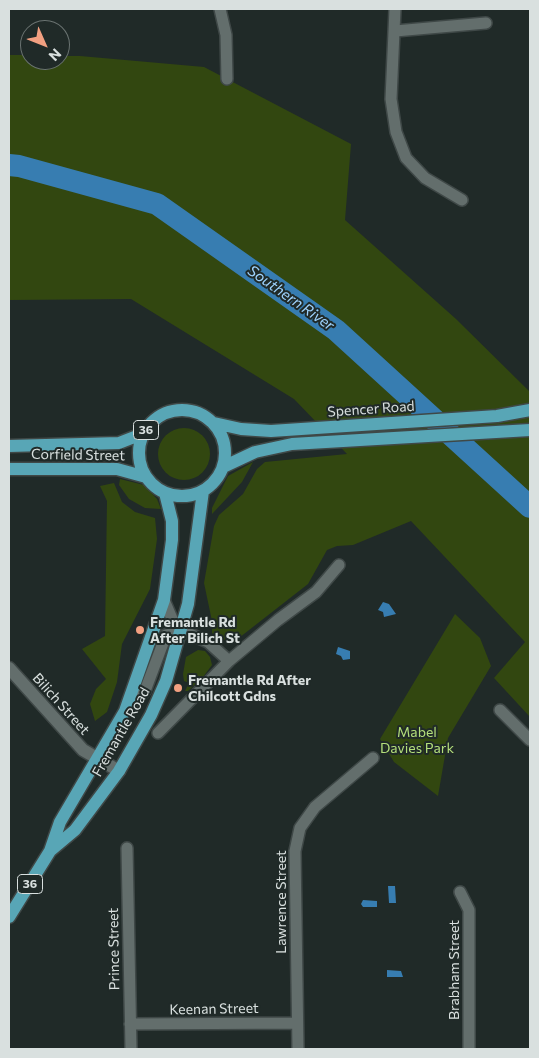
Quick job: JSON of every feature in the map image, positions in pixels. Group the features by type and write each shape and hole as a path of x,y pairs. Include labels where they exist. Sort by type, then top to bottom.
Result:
{"main road":[{"name":"36","path":"146,477 140,464 139,449 142,434 152,421 167,412 184,409 200,413 214,423"},
{"name":"Spencer Road","path":"214,423 241,429 271,431 496,416 530,410"},
{"path":"146,477 165,493 184,496 203,491 212,484 223,467 226,455 224,443 214,423"},
{"path":"223,467 246,455 271,447 383,438 530,430"},
{"name":"Corfield Street","path":"9,446 118,443 142,434"},
{"name":"Corfield Street","path":"9,469 117,469 146,477"},
{"name":"Fremantle Road","path":"50,851 75,830 119,771 151,715 166,682 182,632 193,572 203,491"},
{"name":"Fremantle Road","path":"9,917 50,851 60,822 125,711 164,600 172,530 171,515 165,493"}],"street":[{"path":"220,9 226,35 227,79"},
{"path":"396,9 391,98 396,132 406,158 425,178 462,200"},
{"path":"396,31 486,23"},
{"path":"158,733 229,661 278,620 316,592 339,565"},
{"path":"164,600 173,621 182,632"},
{"path":"125,711 145,692 166,634 182,632 208,642 229,661"},
{"name":"Bilich Street","path":"9,668 82,748 119,771"},
{"path":"500,710 530,740"},
{"name":"Lawrence Street","path":"298,1049 295,851 300,828 315,807 373,758"},
{"name":"Prince Street","path":"127,848 130,1049"},
{"name":"Brabham Street","path":"460,892 469,910 469,1049"},
{"name":"Keenan Street","path":"130,1024 297,1023"}],"green space":[{"path":"9,55 20,55 20,70 70,70 70,56 204,67 351,144 345,220 456,319 530,392 530,717 494,678 525,642 411,521 353,545 337,546 327,550 308,584 235,641 227,641 212,633 212,621 204,583 214,526 219,515 243,494 257,469 265,462 347,454 294,399 131,299 9,300"},
{"path":"179,428 189,428 203,435 210,449 210,459 203,473 189,480 179,480 169,476 162,469 158,459 158,449 162,439 169,432"},
{"path":"253,462 242,482 212,514 212,508 228,476"},
{"path":"120,479 144,485 157,499 161,509 145,508 129,499 119,485"},
{"path":"114,483 122,502 135,512 155,518 157,539 150,589 122,644 117,682 107,712 95,721 90,704 96,689 106,679 82,649 105,636 107,501 100,486"},
{"name":"Mabel Davies Park","path":"455,614 480,638 491,666 448,738 438,796 394,762 380,739"},
{"path":"198,650 205,651 210,657 212,665 203,677 188,691 185,691 189,683 184,681 183,674 186,657"}],"water":[{"path":"383,602 389,604 396,614 384,617 383,612 378,610"},
{"path":"338,647 350,651 350,659 343,660 341,656 336,654"},
{"path":"388,886 395,886 396,903 389,903"},
{"path":"363,900 377,901 377,907 363,907 361,904"},
{"path":"387,970 401,971 403,977 387,977"}],"waterway":[{"name":"Southern River","path":"9,165 19,166 157,204 336,330 530,507"}],"place":[{"name":"Fremantle Rd After Bilich St","path":"140,630"},
{"name":"Fremantle Rd After Chilcott Gdns","path":"178,688"}]}
